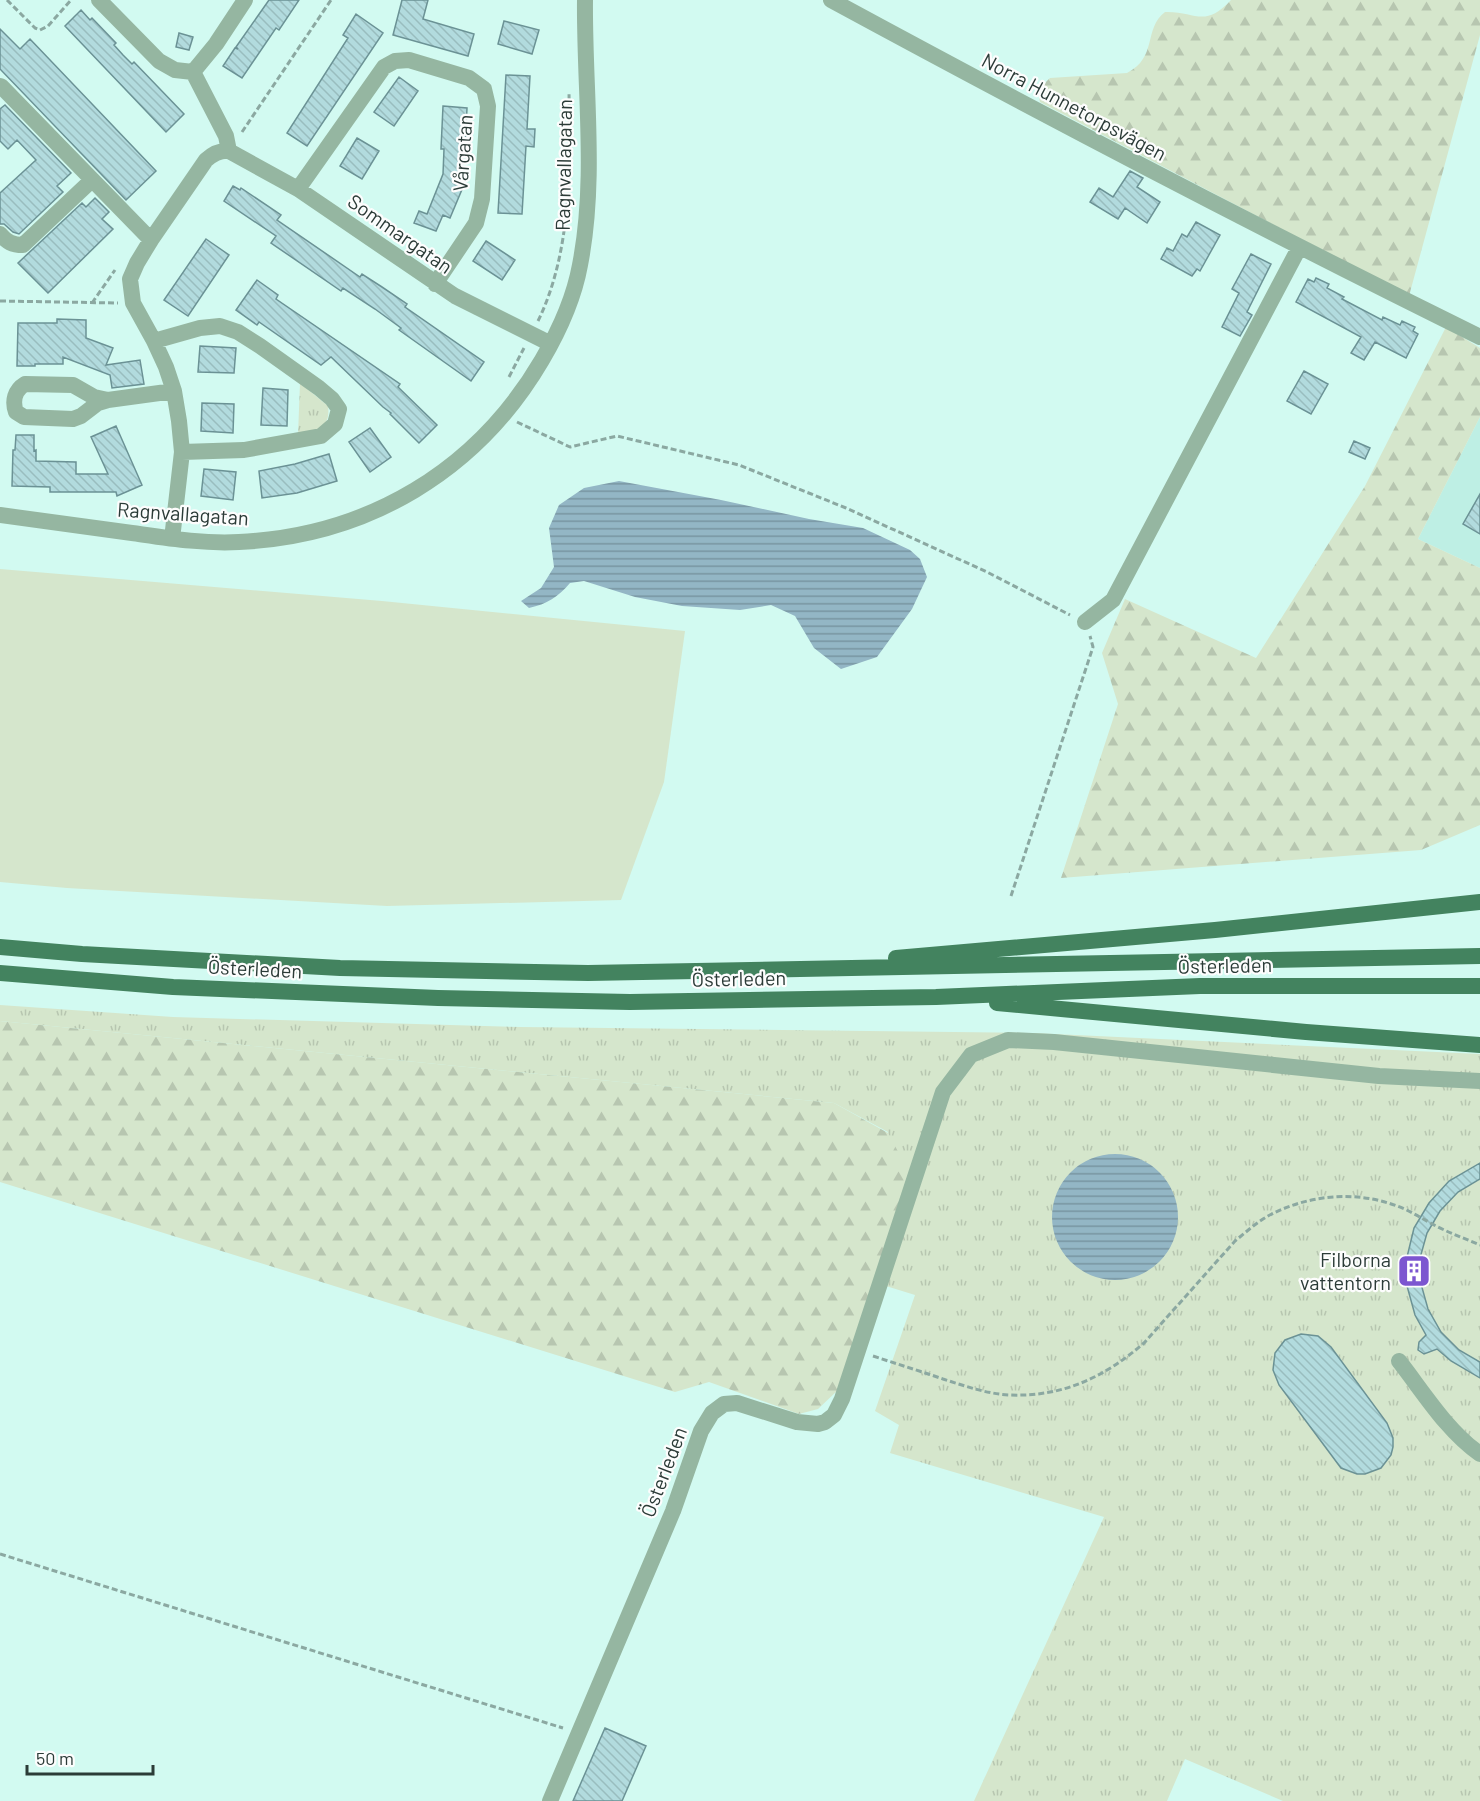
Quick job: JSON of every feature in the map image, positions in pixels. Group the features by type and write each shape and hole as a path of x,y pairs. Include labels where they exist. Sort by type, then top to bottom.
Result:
{"main road":[{"path":"786,970 926,954 1215,930 1480,902"},
{"name":"Österleden","path":"0,947 340,968 588,973 1480,956"},
{"name":"Österleden","path":"0,973 172,987 438,999 630,1002 936,997 1200,986 1480,986"},
{"path":"936,997 1153,1019 1480,1045"}],"street":[{"path":"99,0 159,61 175,70 193,72"},
{"path":"193,72 216,44 245,0"},
{"name":"Ragnvallagatan","path":"0,515 172,538 237,542 268,540 320,531 373,512 426,483 472,448 503,416 551,344 569,304 580,267 589,195 585,0"},
{"name":"Norra Hunnetorpsvägen","path":"831,0 1078,133 1299,248 1480,337"},
{"name":"Vårgatan","path":"298,189 384,67 395,61 409,60 469,78 484,89 488,106 482,199 476,223 435,284"},
{"path":"172,538 182,452 180,421 166,367 133,303 130,279 151,240 206,160 222,150 229,151 226,136 193,72"},
{"path":"0,86 151,240"},
{"name":"Sommargatan","path":"229,151 298,189 455,296 551,344"},
{"path":"0,234 14,245 23,245 92,180"},
{"path":"1085,622 1113,600 1299,248"},
{"path":"154,341 200,328 220,327 238,332 319,388 332,399 339,410 335,424 321,436 244,450 182,452"},
{"path":"108,400 94,397 74,385 25,384 17,391 14,403 16,412 24,417 73,419 108,400 174,391"},
{"name":"Österleden","path":"550,1801 673,1511 702,1431 712,1413 724,1404 737,1402 804,1424 821,1424 831,1418 836,1411 943,1092 971,1055 1008,1040 1054,1042 1379,1076 1480,1081"},
{"path":"1399,1361 1449,1425 1480,1454"}],"path":[{"path":"7,0 35,28 40,30 48,26 71,0"},
{"path":"229,151 332,0"},
{"path":"506,383 547,300 554,279 565,220 570,155 569,83"},
{"path":"503,416 570,447 617,436 739,465 846,508 987,572 1085,622 1093,647 1011,896"},
{"path":"857,1350 966,1386 999,1394 1035,1394 1083,1383 1128,1357 1144,1343 1243,1234 1267,1217 1307,1200 1328,1197 1377,1200 1398,1206 1439,1228 1480,1245"},
{"path":"0,1554 580,1733"}],"shaded area":[{"path":"1480,417 1480,568 1418,539"}],"green space":[{"path":"1231,0 1480,0 1480,35 1409,296 1040,102 1039,95 1050,78 1127,73 1137,66 1147,51 1154,26 1165,12 1206,16 1222,9"},
{"path":"1446,327 1480,348 1480,417 1418,539 1480,568 1480,825 1421,850 1061,878 1118,704 1102,653 1125,599 1256,658 1365,486"},
{"path":"300,383 328,406 328,414 325,424 321,427 298,435"},
{"path":"0,569 382,601 685,631 664,782 621,900 387,906 67,888 0,882"},
{"path":"0,1005 173,1017 521,1027 1033,1033 1480,1054 1480,1801 1283,1801 1185,1759 1167,1801 974,1801 1104,1517 890,1453 899,1425 875,1411 915,1295 873,1282 888,1132 834,1103 0,1021"},
{"path":"0,1021 834,1103 888,1133 909,1172 837,1391 818,1409 799,1414 709,1382 675,1392 0,1182"}],"water":[{"path":"619,481 863,528 910,550 920,559 927,577 912,609 877,657 841,669 814,648 795,616 771,605 740,610 682,606 635,597 584,581 570,583 552,599 529,608 521,601 541,588 554,567 549,528 559,505 584,488"},
{"path":"1115,1154 1139,1158 1160,1172 1174,1193 1178,1217 1174,1241 1160,1262 1139,1276 1115,1280 1091,1276 1070,1262 1056,1241 1052,1217 1056,1193 1070,1172 1091,1158"}],"building":[{"path":"269,0 299,0 279,30 276,28 242,78 223,66 235,48 238,49 236,47"},
{"path":"402,0 428,0 423,19 474,34 468,56 393,35"},
{"path":"81,10 90,20 92,18 116,43 114,45 123,55 132,64 134,62 184,114 166,132 65,26"},
{"path":"356,14 383,33 307,146 287,133 348,38 343,35"},
{"path":"504,21 539,30 532,54 498,44"},
{"path":"0,29 20,49 30,39 156,171 126,200 0,69"},
{"path":"179,33 193,37 189,50 176,47"},
{"path":"506,75 530,76 527,129 535,129 534,147 526,146 522,214 498,213"},
{"path":"399,77 418,91 394,126 374,112"},
{"path":"5,105 71,173 57,186 63,192 19,234 4,224 0,224 0,193 36,160 17,140 8,149 0,141 0,109"},
{"path":"443,106 467,108 465,150 462,150 461,186 463,187 450,218 443,215 436,231 414,223 419,211 427,214 443,174 444,149 441,149"},
{"path":"357,138 379,151 362,179 340,166"},
{"path":"1130,171 1143,178 1137,187 1160,202 1147,223 1125,208 1118,219 1090,202 1099,188 1113,197"},
{"path":"233,186 240,190 241,188 281,215 277,220 360,277 362,274 407,304 405,307 484,362 471,381 399,330 401,328 375,309 343,288 341,291 271,243 276,236 224,201"},
{"path":"95,198 109,212 102,219 113,229 48,293 18,263 82,203 86,207"},
{"path":"1196,222 1220,235 1200,271 1197,269 1192,276 1161,259 1167,248 1173,251 1182,234 1187,237"},
{"path":"206,239 229,255 188,316 164,300"},
{"path":"486,241 515,260 502,280 473,261"},
{"path":"1251,254 1271,264 1247,312 1252,315 1240,336 1222,327 1239,293 1232,289"},
{"path":"1316,278 1329,284 1327,288 1344,297 1342,299 1382,320 1383,317 1400,325 1402,321 1415,327 1413,331 1418,334 1406,358 1375,342 1364,360 1351,353 1361,337 1296,302 1308,279 1314,282"},
{"path":"257,280 278,295 276,299 400,384 398,387 437,425 419,443 391,413 331,357 321,365 259,322 257,325 236,310"},
{"path":"57,319 86,320 86,338 113,348 106,365 140,360 144,384 112,388 110,375 63,357 63,364 17,366 18,323 57,323"},
{"path":"200,346 236,348 234,373 198,372"},
{"path":"1304,371 1328,384 1311,414 1287,401"},
{"path":"263,388 288,390 287,426 261,425"},
{"path":"202,403 234,404 233,433 201,431"},
{"path":"116,426 142,485 117,496 116,492 50,492 50,487 12,486 13,450 15,450 16,435 34,435 36,461 76,462 76,474 108,474 91,437"},
{"path":"370,428 391,457 370,472 349,442"},
{"path":"1354,441 1370,448 1365,459 1349,452"},
{"path":"329,454 337,481 297,493 262,498 259,471"},
{"path":"204,469 236,472 233,500 201,496"},
{"path":"1480,494 1480,534 1463,524"},
{"name":"Filborna vattentorn","path":"1480,1163 1480,1179 1458,1192 1440,1211 1427,1233 1420,1258 1421,1284 1428,1309 1441,1332 1459,1350 1480,1362 1480,1378 1451,1361 1437,1349 1424,1354 1418,1350 1419,1342 1426,1335 1415,1315 1407,1286 1407,1257 1414,1228 1429,1203 1449,1181"},
{"path":"1301,1334 1318,1336 1331,1347 1387,1423 1393,1438 1393,1447 1391,1455 1381,1468 1365,1474 1357,1474 1341,1468 1279,1385 1273,1370 1275,1353 1285,1340"},
{"path":"605,1728 646,1746 622,1801 573,1801"}],"place":[{"name":"Filborna vattentorn","path":"1414,1271"}]}
